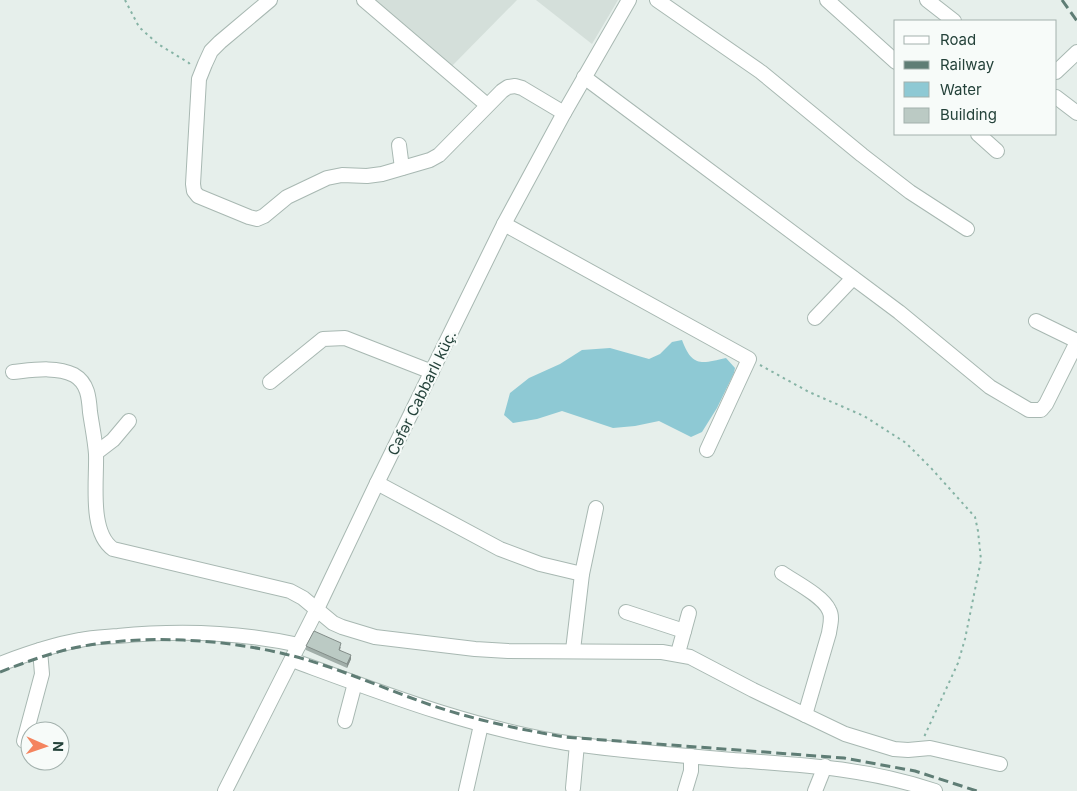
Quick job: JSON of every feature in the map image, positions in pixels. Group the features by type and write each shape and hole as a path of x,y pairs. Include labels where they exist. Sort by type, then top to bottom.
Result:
{"street":[{"path":"270,0 211,51 198,79 194,191 198,196 257,219 264,216 287,197 327,178 342,175 367,176 430,160 439,154 502,90 508,87 522,88 564,113"},
{"path":"364,0 487,105"},
{"name":"Cəfər Cabbarlı küç.","path":"225,791 292,660 504,224 584,77 629,0"},
{"path":"656,0 761,72 818,120 903,186 967,229"},
{"path":"827,0 894,60"},
{"path":"927,0 953,20"},
{"path":"1057,71 1077,52"},
{"path":"584,77 919,327 990,387 1029,410 1041,410 1046,404 1077,342 1036,321"},
{"path":"1057,98 1077,112"},
{"path":"979,135 997,151"},
{"path":"399,145 402,168"},
{"path":"504,224 749,359 707,450"},
{"path":"815,318 853,278"},
{"path":"270,382 323,339 345,338 432,372"},
{"path":"13,372 62,370 83,382 88,392 96,453 96,506 100,532 106,544 113,549 290,591 317,609 333,623 375,637 508,651 573,650 678,653 714,668 753,690 845,734 894,749 930,748 1000,764"},
{"path":"96,453 113,440 129,421"},
{"path":"377,483 500,549 540,564 582,574"},
{"path":"573,650 582,574 596,508"},
{"path":"782,573 824,602 830,610 829,633 805,715"},
{"path":"626,612 684,631"},
{"path":"678,653 689,613"},
{"path":"0,664 40,650 82,639 146,633 247,636 299,645"},
{"path":"29,721 42,674 40,650"},
{"path":"292,660 481,725 516,734 577,744 692,756 825,766 880,775 913,788 935,791"},
{"path":"345,721 356,683"},
{"path":"466,791 481,725"},
{"path":"573,788 577,744"},
{"path":"685,791 691,771 692,756"},
{"path":"815,791 825,766"}],"path":[{"path":"125,0 139,27 158,44 189,64 198,79"},
{"path":"749,359 809,392 864,416 906,443 975,518 981,560 965,639 958,663 918,748"}],"shaded area":[{"path":"375,0 517,0 451,67"},
{"path":"536,0 618,0 592,44"}],"water":[{"path":"682,340 694,359 710,362 726,358 735,368 717,408 702,432 691,437 659,421 613,428 562,411 537,419 513,423 504,415 510,393 529,378 560,364 582,350 610,348 649,359 660,354 672,342"}],"building":[{"path":"314,631 341,643 339,650 351,655 347,664 306,646"}],"railway":[{"path":"1062,0 1077,21"},
{"path":"0,672 65,650 120,641 179,640 238,645 293,656 446,710 534,732 564,737 844,758 915,771 977,791"}]}
